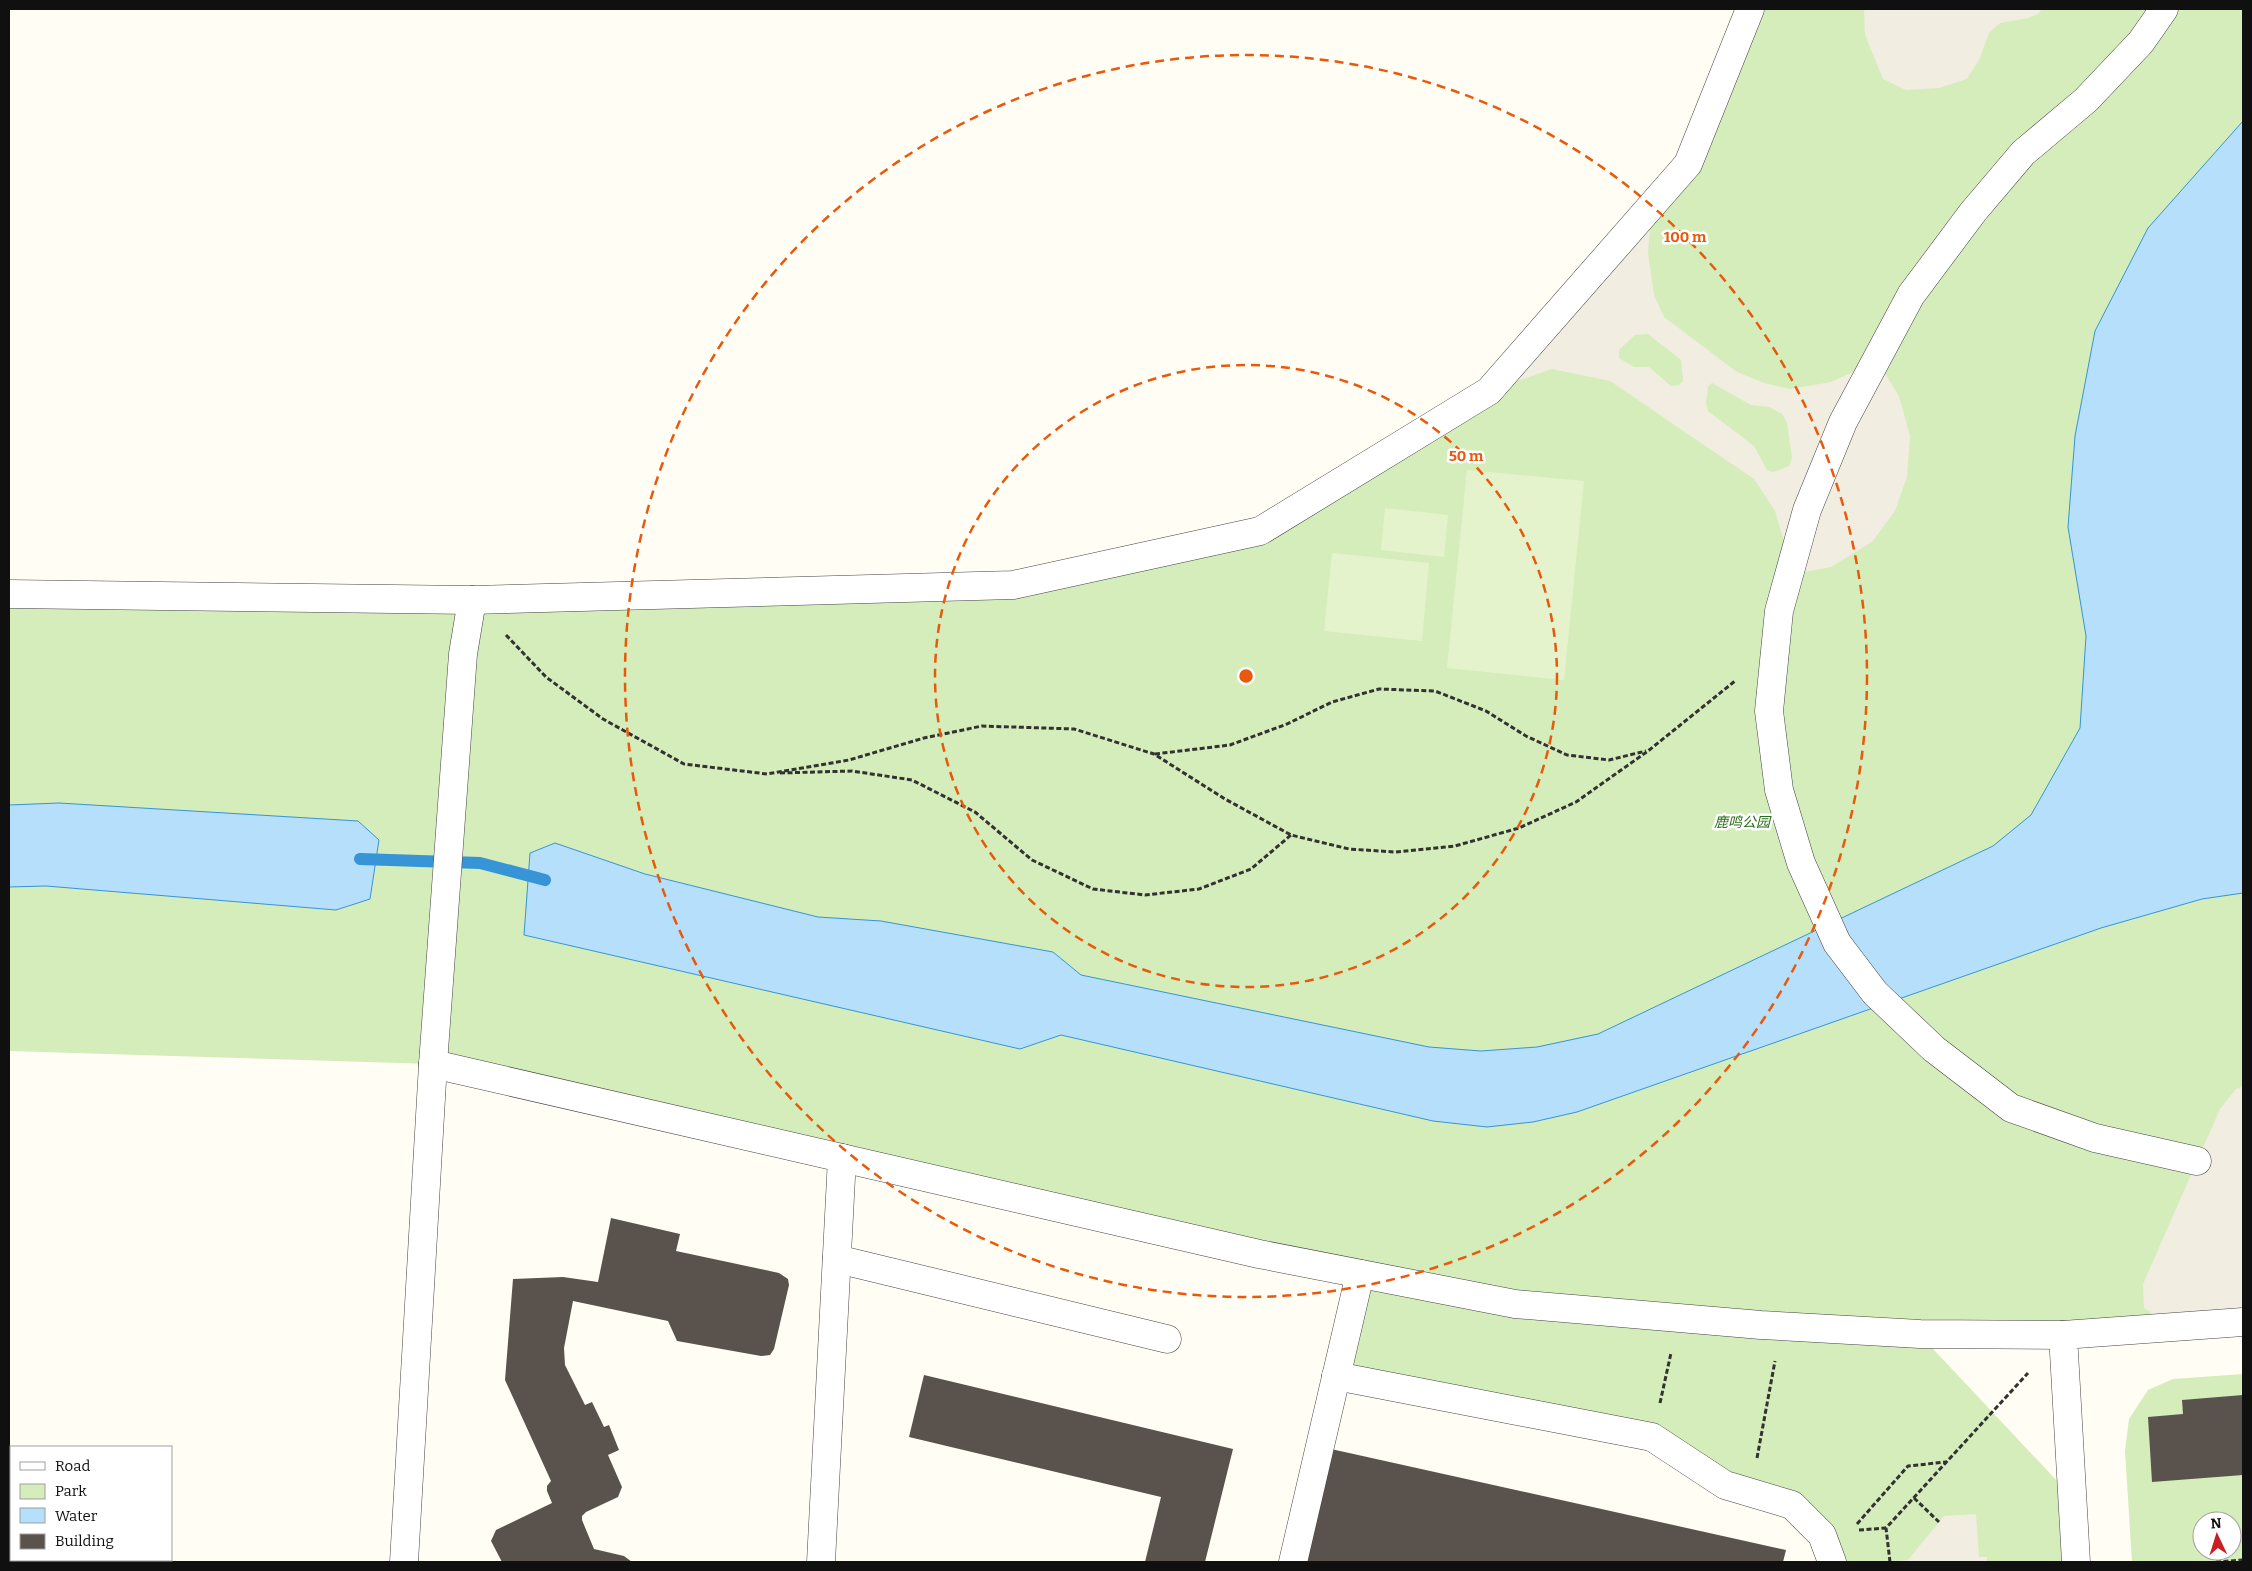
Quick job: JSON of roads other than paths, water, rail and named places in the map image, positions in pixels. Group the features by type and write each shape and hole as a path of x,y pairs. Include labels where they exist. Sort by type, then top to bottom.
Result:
{"street":[{"path":"9,594 472,600 1013,585 1260,531 1489,391 1688,164 1750,9"},
{"path":"2164,9 2141,42 2099,87 2023,153 1973,212 1911,295 1844,422 1807,510 1779,610 1770,711 1778,790 1801,863 1837,943 1875,994 1934,1049 2012,1108 2095,1138 2197,1161"},
{"path":"404,1562 433,1064 463,654 472,600"},
{"path":"433,1064 1259,1254 1515,1304 1781,1326 1920,1334 2063,1335 2243,1322"},
{"path":"821,1562 842,1158"},
{"path":"837,1260 1167,1339"},
{"path":"1293,1562 1360,1274"},
{"path":"2063,1335 2076,1562"},
{"path":"1336,1376 1652,1437 1725,1486 1792,1505 1822,1535 1832,1562"}],"water":[{"path":"2243,121 2243,893 2202,899 2101,928 1577,1112 1533,1122 1487,1127 1433,1121 1061,1035 1020,1049 524,935 530,853 555,843 645,874 818,917 881,921 1053,952 1081,975 1429,1047 1481,1051 1537,1047 1598,1034 1993,846 2031,815 2080,728 2086,636 2068,527 2075,436 2095,331 2148,228"},
{"path":"59,803 358,821 379,840 370,899 336,910 46,886 9,887 9,805"}],"waterway":[{"path":"360,859 480,863 545,880"}],"park label":[{"name":"鹿鸣公园","path":"1742,822"}]}
